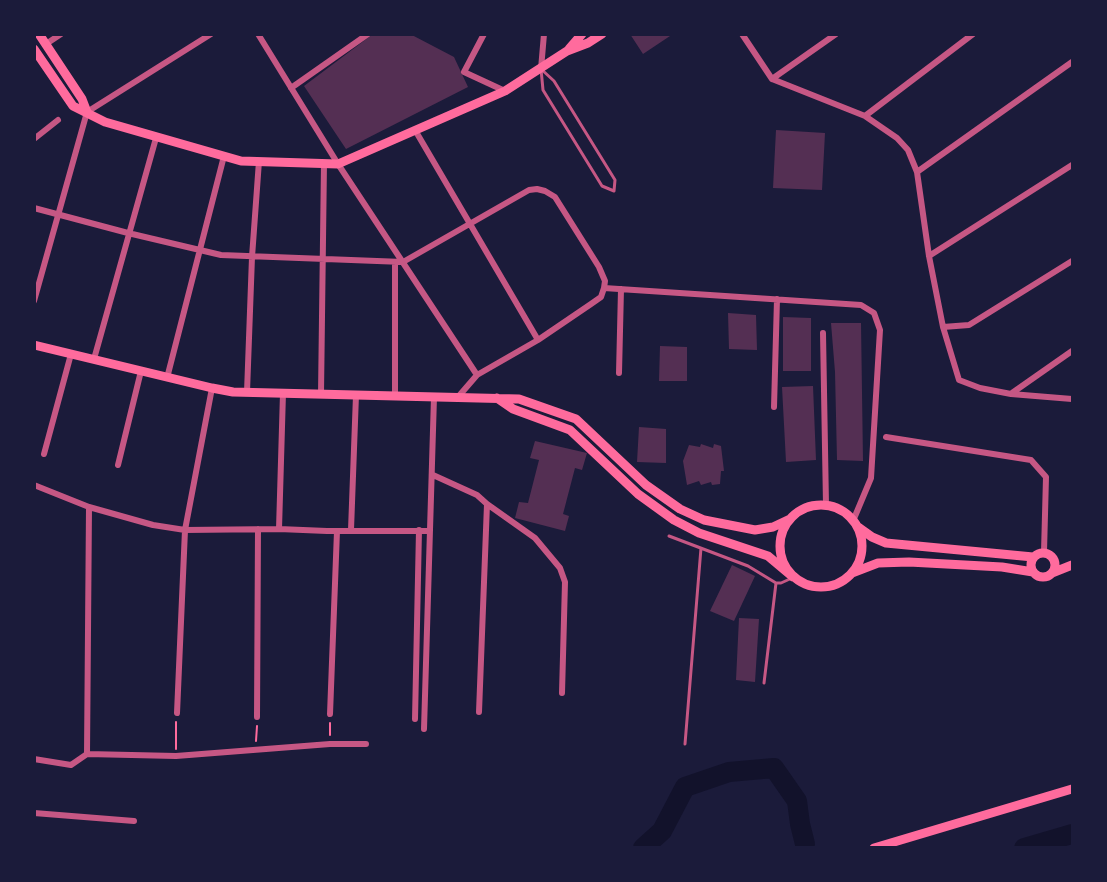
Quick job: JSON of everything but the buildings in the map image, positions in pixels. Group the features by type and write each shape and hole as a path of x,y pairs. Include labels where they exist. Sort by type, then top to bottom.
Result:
{"main road":[{"path":"39,34 82,99 87,112"},
{"path":"567,51 582,34"},
{"path":"35,50 73,106 105,122 241,161 338,164 505,92 567,51 588,43 602,34"},
{"path":"34,345 212,388 247,392 519,399 576,419 646,485 680,509 704,520 755,530 773,527 790,519"},
{"path":"498,398 513,409 570,430 638,494 674,520 699,533 768,556 804,584 817,587 830,586 842,582 852,573 862,551 861,539 855,524"},
{"path":"793,577 785,567 780,548 783,530 800,510 826,505 839,509 872,537 886,543 1033,557 1044,552 1054,558 1072,563"},
{"path":"1033,557 1031,564 1033,572"},
{"path":"1052,573 1056,566 1054,558"},
{"path":"852,573 878,563 909,562 1002,567 1033,572 1044,577 1072,563"},
{"path":"874,848 1072,789"}],"street":[{"path":"46,44 61,34"},
{"path":"34,301 87,112 211,34"},
{"path":"258,34 338,164 477,375"},
{"path":"291,88 368,34"},
{"path":"484,34 464,72 505,92"},
{"path":"541,69 544,34"},
{"path":"742,34 772,79 865,116 897,138 908,150 917,172 929,255 943,327 959,380 980,388 1011,394 1072,399"},
{"path":"772,79 836,34"},
{"path":"865,116 973,34"},
{"path":"917,172 1072,62"},
{"path":"34,139 58,120"},
{"path":"415,130 538,340"},
{"path":"94,359 156,138"},
{"path":"167,378 224,156"},
{"path":"247,392 252,257 259,161"},
{"path":"321,394 324,163"},
{"path":"929,255 1072,165"},
{"path":"34,208 221,255 403,262 529,190 545,191 555,197 599,267 605,280 604,288 600,297 591,304 538,340 477,375 458,398"},
{"path":"943,327 969,325 1072,261"},
{"path":"395,262 395,396"},
{"path":"604,288 861,305 874,313 880,330 871,478 855,524"},
{"path":"619,373 621,290"},
{"path":"774,407 777,300"},
{"path":"823,333 826,505"},
{"path":"1011,394 1072,351"},
{"path":"44,454 71,354"},
{"path":"118,465 141,371"},
{"path":"177,713 185,530 212,388"},
{"path":"279,528 283,393"},
{"path":"351,530 356,395"},
{"path":"424,729 434,397"},
{"path":"886,437 1031,460 1046,477 1044,552"},
{"path":"433,475 477,495 535,538 560,568 565,582 562,693"},
{"path":"34,485 89,507 153,525 185,530 279,528 337,531 430,531"},
{"path":"479,712 487,504"},
{"path":"87,754 89,507"},
{"path":"257,717 258,529"},
{"path":"415,719 419,530"},
{"path":"330,714 337,531"},
{"path":"34,759 71,765 87,754 176,756 330,744 366,744"},
{"path":"34,813 134,821"}],"lane":[{"path":"541,69 554,81 615,180 614,191 602,186 543,90 541,69"},
{"path":"669,536 748,566 776,583 782,583 793,577"},
{"path":"685,744 701,548"},
{"path":"764,683 776,583"}],"path":[{"path":"176,756 177,713"},
{"path":"330,714 330,744"},
{"path":"256,749 257,717"}],"waterway":[{"path":"643,848 662,831 685,787 729,772 774,768 797,801 805,844"},
{"path":"1024,848 1072,834"}]}
